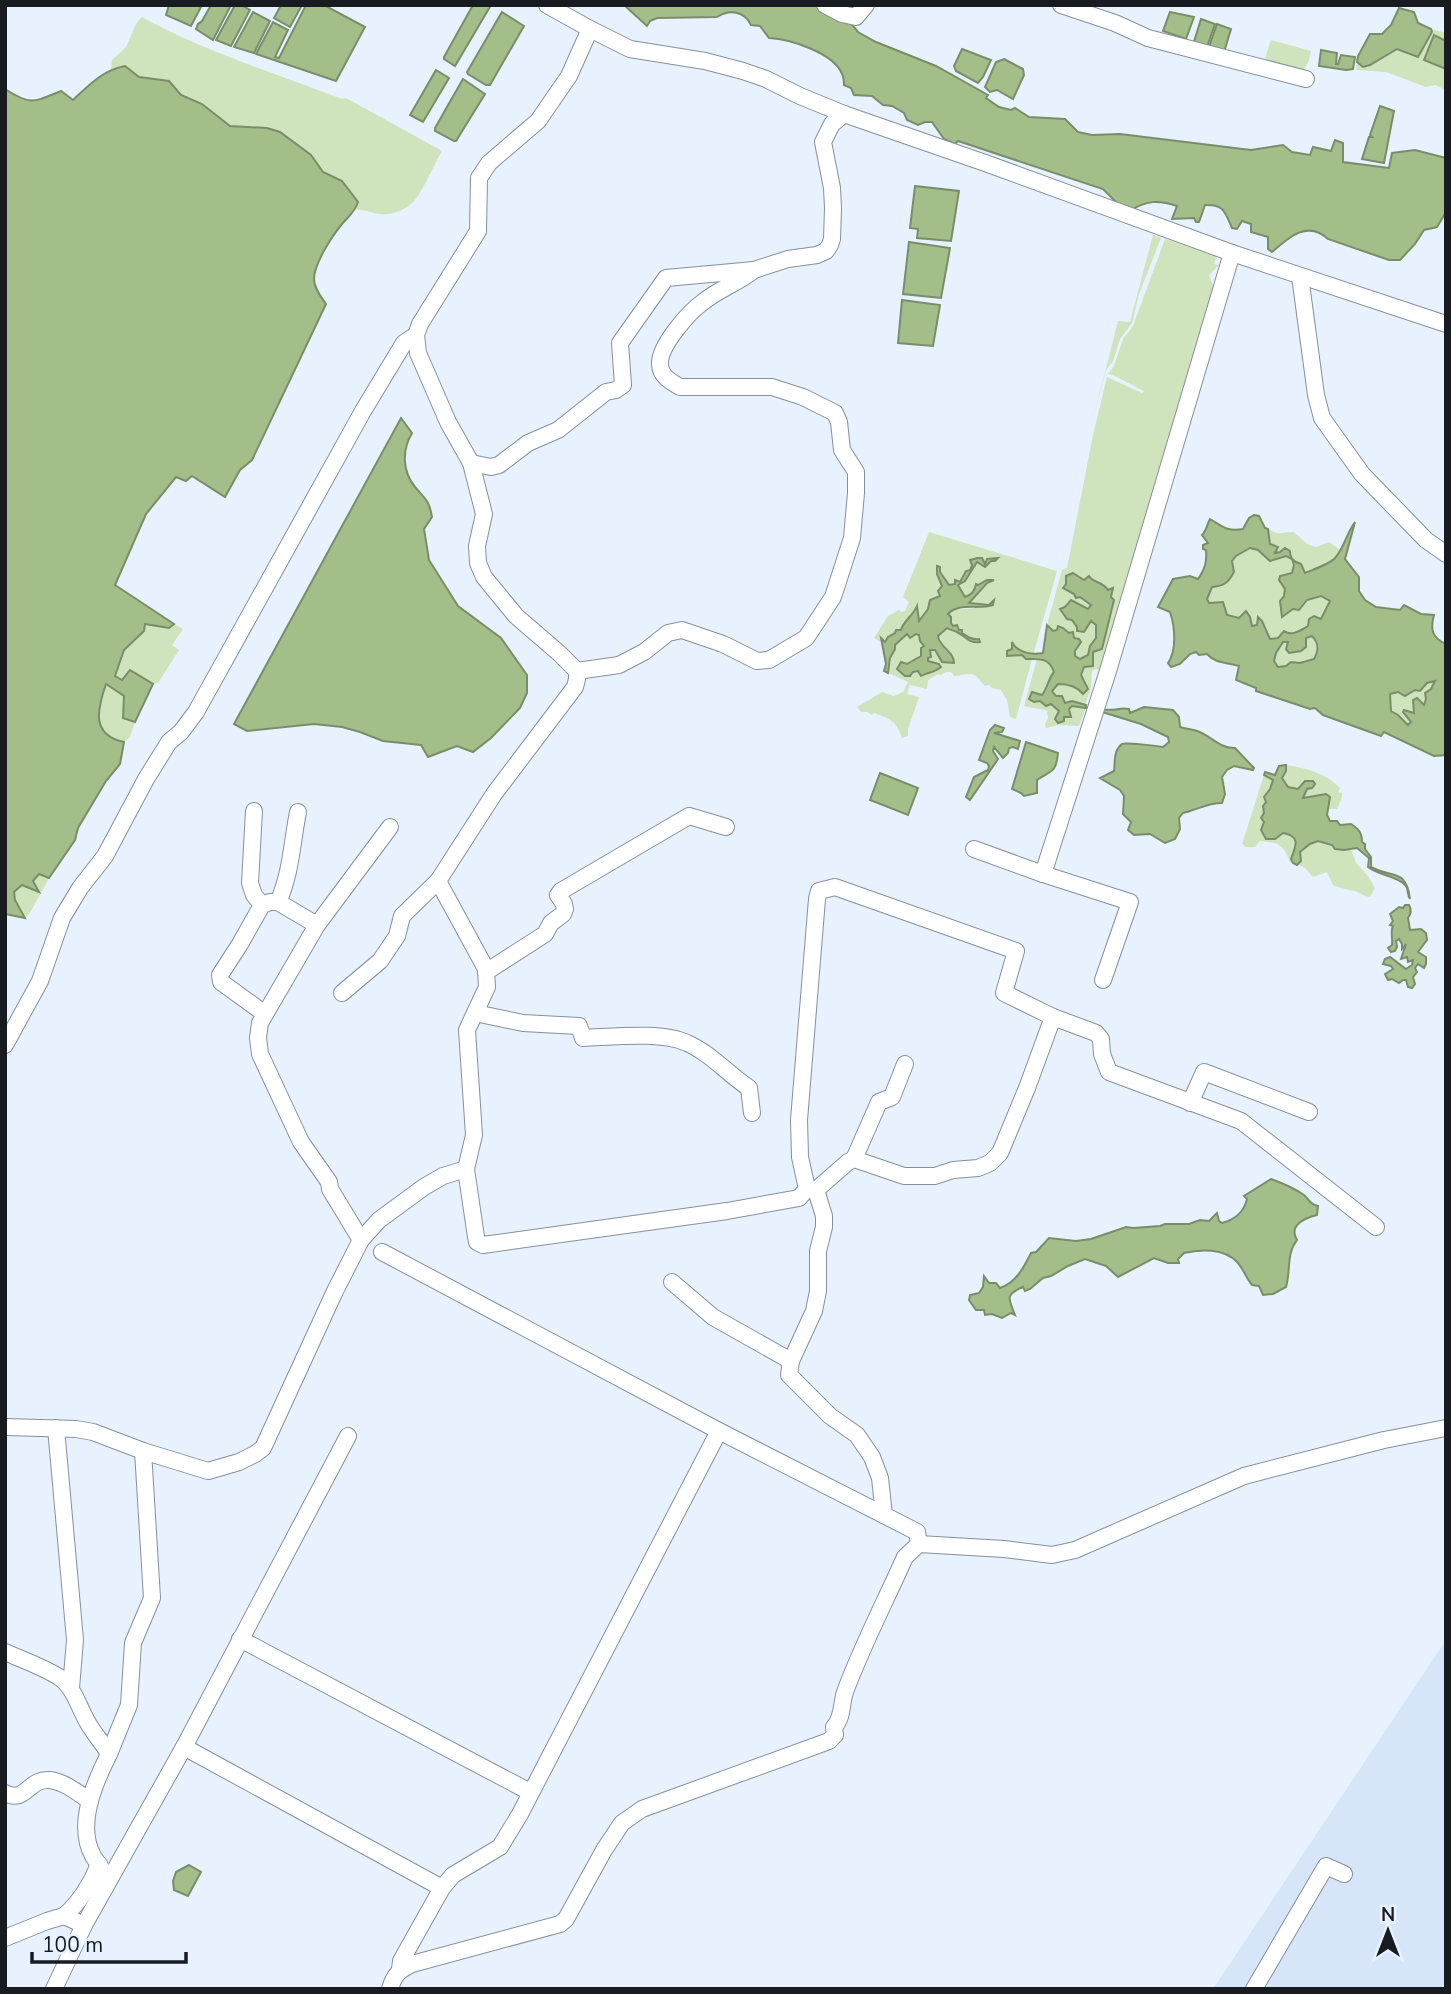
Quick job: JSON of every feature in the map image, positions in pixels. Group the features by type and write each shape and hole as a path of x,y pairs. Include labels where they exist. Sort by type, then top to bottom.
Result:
{"street":[{"path":"547,5 630,49 705,61 743,71 844,114 1121,214 1446,324"},
{"path":"825,5 856,17 866,5"},
{"path":"1061,5 1148,37 1306,79"},
{"path":"342,993 380,961 397,936 402,916 438,881 494,794 575,687 578,679 577,671 516,616 484,577 478,563 477,546 484,514 471,463 418,353 416,335 420,324 478,231 479,178 489,163 538,121 569,76 590,29"},
{"path":"471,463 491,467 499,465 528,443 558,430 606,392 623,385 620,343 666,278 754,270 825,251 830,246 833,225 832,188 823,142 832,124 844,114"},
{"path":"1043,874 1108,671 1232,253"},
{"path":"577,671 619,665 644,652 668,633 682,630 723,644 757,662 769,660 806,638 833,597 852,538 856,493 856,472 842,450 839,422 835,413 803,397 772,387 680,387 667,380 660,365 661,357 674,332 692,311 705,300 743,280 754,270"},
{"path":"1300,276 1316,395 1322,418 1362,474 1426,540 1446,554"},
{"path":"5,1045 40,981 62,918 80,888 105,856 169,742 181,732 196,712 363,411 404,343 416,335"},
{"path":"254,811 250,883 254,895 317,925"},
{"path":"265,1014 221,982 220,975 240,944 286,885 298,812"},
{"path":"486,972 545,934 551,923 563,914 565,909 558,895 561,891 689,816 726,827"},
{"path":"361,1240 330,1189 329,1182 301,1142 260,1054 259,1030 260,1023 317,925 390,827"},
{"path":"974,849 1129,902 1103,980"},
{"path":"438,881 486,972 487,987 467,1030 474,1135 466,1169 477,1242 483,1245 727,1211 799,1198 854,1159 904,1176 935,1176 953,1170 978,1168 990,1163 1000,1153 1053,1017"},
{"path":"884,1516 880,1478 872,1457 857,1435 830,1416 789,1375 791,1361 814,1311 818,1291 818,1251 824,1227 824,1216 811,1190 800,1157 799,1119 819,891 835,887 1016,951 1004,993 1053,1017 1096,1033 1101,1039 1102,1054 1109,1072 1241,1121 1376,1227"},
{"path":"475,1013 523,1023 579,1026 583,1038 664,1037 687,1043 749,1088 752,1113"},
{"path":"854,1159 879,1102 892,1097 905,1064"},
{"path":"1190,1103 1204,1072 1309,1112"},
{"path":"5,1427 93,1432 208,1471 255,1454 263,1448 335,1290 361,1240 379,1220 424,1187 443,1175 466,1169"},
{"path":"382,1252 719,1431 917,1532 919,1544"},
{"path":"672,1282 713,1317 791,1361"},
{"path":"56,1428 75,1640 71,1688"},
{"path":"400,1969 560,1924 572,1911 594,1868 622,1823 642,1809 829,1741 835,1735 834,1727 839,1721 842,1702 853,1672 905,1557 919,1544 1052,1555 1075,1550 1244,1476 1384,1440 1446,1428"},
{"path":"390,1989 401,1961 442,1888 453,1875 500,1847 719,1431"},
{"path":"54,1989 84,1925 184,1746 348,1436"},
{"path":"109,1880 93,1855 87,1837 90,1801 129,1705 133,1643 152,1598 143,1451"},
{"path":"240,1639 530,1793"},
{"path":"5,1652 61,1678 71,1688 78,1706 102,1740 108,1754"},
{"path":"184,1746 442,1888"},
{"path":"5,1793 14,1797 20,1796 38,1781 50,1780 62,1783 90,1801"},
{"path":"5,1938 64,1916 76,1905 99,1864"},
{"path":"1254,1989 1326,1866 1344,1874"},
{"path":"64,1916 84,1925"}],"shaded area":[{"path":"169,5 202,5 191,26 166,15"},
{"path":"211,5 231,5 213,40 196,29"},
{"path":"235,5 250,10 231,46 216,40"},
{"path":"281,5 302,5 290,27 274,18"},
{"path":"306,5 324,5 365,27 336,81 256,54 273,22 288,30 275,57 279,58"},
{"path":"473,5 491,5 455,66 444,57"},
{"path":"624,5 816,5 849,21 858,32 876,42 936,66 988,95 986,98 999,107 1011,110 1015,108 1029,117 1065,119 1078,132 1092,135 1120,134 1251,150 1283,145 1292,152 1310,155 1313,147 1331,151 1335,140 1343,143 1343,162 1389,168 1392,153 1415,150 1446,158 1446,212 1437,227 1424,230 1400,260 1389,260 1328,239 1313,231 1292,236 1272,252 1268,249 1268,237 1251,232 1251,224 1242,221 1237,229 1232,228 1225,213 1216,206 1205,205 1199,222 1194,218 1172,219 1177,206 1164,203 1147,203 1130,211 1118,204 1103,189 958,141 955,144 944,139 932,122 918,125 907,120 904,113 892,106 883,105 872,96 854,95 851,88 844,85 842,74 830,60 799,44 769,38 760,26 751,25 741,14 732,12 717,17 657,18 647,26"},
{"path":"1399,8 1414,12 1418,23 1431,29 1432,32 1418,57 1397,49 1363,67 1357,62 1358,56 1370,34 1382,34 1391,25"},
{"path":"253,12 270,21 254,53 234,47"},
{"path":"502,12 524,26 490,85 486,85 467,72"},
{"path":"1170,12 1194,17 1186,39 1163,31"},
{"path":"142,17 215,51 342,99 346,98 442,151 420,193 408,206 393,213 382,214 356,209 358,202 342,181 323,172 311,154 280,132 267,128 230,126 202,104 181,95 169,81 139,77 125,66 111,69 112,60 126,47"},
{"path":"1201,19 1215,24 1207,47 1194,42"},
{"path":"1217,24 1231,29 1224,52 1209,47"},
{"path":"1431,29 1446,33 1446,41 1434,35 1424,59 1446,69 1446,90 1435,85 1426,87 1386,72 1356,70 1357,62 1363,67 1370,65 1397,48 1408,54 1432,32"},
{"path":"1434,35 1446,41 1446,69 1424,60"},
{"path":"1271,40 1311,51 1303,70 1267,61 1265,58"},
{"path":"962,49 991,60 978,83 956,71 954,66"},
{"path":"1321,50 1337,53 1336,64 1341,55 1355,57 1353,69 1319,66"},
{"path":"1004,59 1023,69 1024,75 1013,99 997,90 990,92 985,87 996,62"},
{"path":"125,66 139,77 169,81 181,95 202,104 230,126 267,128 280,132 311,155 323,172 342,181 358,202 320,258 314,282 326,304 252,460 240,470 225,497 192,476 186,481 176,477 146,514 115,585 174,624 169,628 145,624 144,631 124,650 115,676 122,680 130,670 153,684 135,722 123,718 124,696 106,684 100,703 99,720 106,734 124,742 120,764 106,781 78,828 75,840 49,878 39,874 33,881 39,892 22,885 14,892 15,900 25,918 5,914 5,89 27,100 38,100 61,91 73,100 103,75"},
{"path":"436,70 449,78 423,122 410,115"},
{"path":"463,79 485,94 454,141 435,131 435,128"},
{"path":"1380,106 1394,111 1384,163 1362,159 1369,137 1372,137 1370,135"},
{"path":"915,186 959,191 951,241 917,238 918,229 910,228"},
{"path":"1153,235 1161,238 1139,294 1132,323 1120,339 1113,361 1106,370 1089,435 1118,321 1130,322"},
{"path":"1165,239 1217,256 1214,264 1219,265 1209,275 1214,288 1101,671 1092,671 1091,689 1086,705 1072,701 1065,703 1052,691 1058,684 1079,688 1087,684 1081,675 1084,667 1094,662 1093,652 1102,649 1114,605 1111,598 1112,588 1108,590 1098,581 1066,576 1064,588 1091,604 1088,610 1067,602 1065,607 1072,620 1088,625 1091,621 1096,625 1096,638 1088,655 1080,659 1075,656 1079,645 1072,633 1069,634 1063,628 1053,631 1047,625 1062,570 1067,568 1107,377 1142,393 1144,391 1108,374 1114,366 1123,339 1133,326"},
{"path":"909,242 950,248 941,298 903,294"},
{"path":"902,300 940,305 933,346 898,343"},
{"path":"401,418 412,433 405,453 408,474 428,503 432,517 424,529 429,560 458,606 501,638 527,675 527,693 520,708 473,752 457,746 428,757 421,745 383,741 342,727 314,724 247,731 234,724"},
{"path":"1259,516 1268,529 1270,544 1278,547 1275,553 1285,548 1290,551 1294,561 1301,564 1305,573 1335,558 1355,522 1345,559 1359,577 1359,591 1365,600 1376,607 1400,610 1404,605 1421,614 1434,615 1433,632 1446,644 1446,755 1434,756 1384,732 1381,736 1323,715 1315,708 1310,709 1256,691 1256,688 1236,680 1239,666 1218,661 1207,654 1190,654 1180,664 1171,667 1168,663 1174,645 1172,618 1170,612 1158,607 1173,579 1190,576 1198,579 1205,565 1206,550 1203,545 1208,543 1202,535 1210,519 1225,528 1237,530 1243,529 1249,518","holes":["1250,548 1258,550 1270,561 1286,556 1292,559 1292,573 1280,576 1279,580 1285,589 1280,601 1282,617 1293,609 1299,610 1307,600 1321,596 1330,601 1321,619 1314,616 1309,619 1308,626 1299,631 1284,631 1278,638 1270,639 1258,617 1257,625 1252,626 1246,611 1239,618 1227,615 1223,602 1209,603 1207,599 1212,587 1228,581 1234,572 1232,561","1312,636 1317,644 1314,659 1278,667 1274,661 1283,642 1288,642 1286,649 1289,653 1301,651 1306,647 1306,638","1435,681 1425,693 1424,705 1417,698 1413,700 1414,713 1403,712 1411,722 1408,725 1391,711 1390,694 1398,692 1405,696 1415,690 1420,691 1427,683"]},
{"path":"1268,529 1278,533 1294,532 1307,544 1316,547 1329,542 1340,550 1329,562 1305,573 1292,561 1295,567 1292,573 1279,580 1285,589 1286,612 1299,610 1308,600 1321,596 1330,601 1321,619 1296,632 1269,639 1262,621 1258,618 1257,625 1251,626 1245,612 1239,618 1226,615 1222,602 1209,604 1207,599 1212,587 1234,568 1232,561 1236,556 1250,548 1258,550 1270,561 1286,556 1292,558 1280,552 1275,553 1274,546 1270,544"},
{"path":"929,532 1057,571 1033,655 1014,647 1017,655 1032,659 1016,719 1010,717 1007,700 1001,690 985,686 972,674 954,676 951,672 946,672 928,680 927,689 910,685 907,694 919,697 908,736 902,738 898,727 892,721 875,713 871,715 861,712 857,707 882,692 894,696 903,692 908,682 888,673 895,646 907,633 911,638 916,634 920,636 924,646 920,651 921,655 907,664 910,676 913,672 932,673 939,664 928,661 930,650 935,650 939,658 949,652 938,640 938,636 947,627 973,643 979,639 968,637 956,628 948,614 951,610 988,607 993,601 989,605 969,603 993,580 984,581 970,596 965,597 958,585 965,581 978,561 971,561 972,565 960,582 948,585 940,567 936,569 941,582 940,597 930,604 918,622 914,613 901,630 888,637 885,643 874,638 888,616 899,610 905,611 909,602 903,597"},
{"path":"982,558 985,564 987,559 998,558 985,567 977,562 965,581 958,585 965,597 973,592 976,584 994,580 987,583 969,603 989,605 994,600 993,605 957,608 948,614 953,626 957,625 962,633 972,639 979,639 980,642 970,641 947,628 938,636 952,655 954,663 942,662 935,650 930,650 931,657 928,661 941,667 921,676 918,671 905,676 897,669 901,662 907,664 921,656 921,648 924,646 919,635 910,638 907,634 895,645 888,673 884,671 886,664 881,638 885,642 896,630 901,630 917,606 919,621 928,609 930,600 940,596 938,591 942,586 937,566 949,585 955,584 955,580 960,582 966,571 970,570 970,560"},
{"path":"1073,573 1084,580 1089,576 1108,590 1113,588 1111,597 1114,600 1102,649 1093,652 1093,666 1084,667 1081,675 1088,689 1083,694 1072,686 1058,684 1052,691 1056,696 1062,696 1065,703 1072,701 1086,705 1086,708 1072,706 1069,709 1071,717 1064,717 1064,721 1058,723 1055,719 1059,711 1051,704 1046,706 1040,701 1029,699 1032,692 1042,695 1054,672 1052,667 1043,660 1026,659 1022,655 1007,656 1007,651 1012,649 1012,642 1017,649 1025,652 1043,653 1047,625 1053,631 1057,630 1058,626 1069,633 1073,632 1074,638 1081,642 1075,656 1080,659 1088,655 1096,638 1096,625 1091,621 1084,632 1077,631 1072,620 1067,619 1060,609 1071,600 1088,609 1091,605 1063,588 1066,576"},
{"path":"144,624 169,628 174,624 183,629 172,645 179,650 158,683 153,684 130,670 122,680 114,676 124,650 143,632"},
{"path":"1312,636 1318,647 1314,659 1278,667 1274,661 1283,641"},
{"path":"1037,659 1049,662 1054,672 1042,695 1032,692 1046,706 1051,704 1056,707 1058,715 1071,717 1069,709 1072,706 1086,708 1079,726 1059,725 1046,728 1047,711 1024,706"},
{"path":"1436,680 1424,705 1407,718 1412,722 1408,725 1391,711 1390,695 1398,692 1405,696 1415,690 1420,691 1427,683"},
{"path":"106,684 124,696 123,718 135,722 130,737 124,742 113,739 101,727 99,712"},
{"path":"1144,707 1173,710 1179,717 1180,727 1197,731 1225,746 1235,748 1254,768 1234,766 1227,770 1222,777 1225,794 1222,803 1183,813 1179,818 1180,829 1175,839 1165,843 1150,834 1134,835 1128,830 1131,822 1123,814 1124,796 1120,790 1100,778 1114,771 1116,752 1122,744 1163,747 1169,742 1168,737 1141,724 1102,712 1102,709 1129,709 1130,713"},
{"path":"995,725 1004,728 1002,732 994,733 1020,741 1018,749 1009,748 1003,758 994,747 993,751 998,759 970,800 966,797 974,777 988,770 987,763 979,760 990,730"},
{"path":"1026,742 1058,753 1054,768 1037,780 1037,793 1024,796 1012,789"},
{"path":"1286,765 1315,772 1340,788 1338,792 1342,793 1342,797 1337,809 1327,809 1330,797 1303,798 1305,791 1312,788 1313,781 1305,781 1298,790 1288,786 1282,778"},
{"path":"1286,765 1282,778 1288,787 1298,789 1305,781 1313,781 1315,784 1307,789 1303,798 1326,794 1330,797 1327,815 1330,821 1337,821 1340,825 1351,824 1356,828 1371,857 1371,867 1402,878 1408,889 1410,899 1405,884 1368,867 1369,858 1357,848 1335,849 1332,845 1318,841 1300,852 1301,861 1297,865 1291,859 1296,842 1293,836 1283,833 1275,839 1266,839 1261,830 1264,822 1261,818 1266,802 1264,797 1273,780 1264,775 1265,772 1275,775 1279,766"},
{"path":"880,773 918,788 908,815 870,800"},
{"path":"1264,775 1273,780 1268,793 1263,826 1275,839 1283,833 1294,838 1296,845 1293,863 1283,848 1276,844 1260,841 1255,847 1246,847 1242,844"},
{"path":"1319,841 1344,850 1351,849 1356,863 1375,888 1370,897 1333,885 1327,872 1313,877 1298,864 1301,860 1300,851"},
{"path":"39,873 49,878 25,918 14,900 13,892 21,885 38,890 33,881"},
{"path":"1409,905 1411,909 1408,918 1410,930 1421,929 1426,933 1427,940 1418,952 1426,957 1426,964 1424,968 1418,964 1415,968 1417,972 1413,977 1415,984 1412,988 1408,987 1406,980 1399,983 1388,980 1385,974 1393,969 1383,964 1385,959 1390,957 1406,969 1412,965 1413,960 1408,962 1407,957 1401,959 1406,944 1402,949 1399,939 1396,941 1395,951 1391,952 1388,948 1392,945 1393,926 1390,925 1393,921 1390,914"},
{"path":"1271,1179 1296,1190 1318,1206 1317,1215 1296,1226 1297,1240 1290,1257 1286,1287 1273,1294 1263,1295 1259,1286 1252,1285 1232,1257 1204,1250 1184,1253 1178,1259 1179,1263 1168,1263 1154,1258 1118,1277 1106,1266 1085,1259 1043,1278 1030,1289 1025,1291 1023,1287 1013,1292 1010,1301 1015,1315 1011,1313 1002,1318 992,1314 985,1315 984,1310 976,1310 969,1300 970,1295 979,1293 983,1287 984,1276 989,1283 996,1283 1000,1288 1006,1286 1022,1269 1031,1253 1036,1252 1049,1238 1076,1241 1091,1239 1126,1227 1209,1221 1217,1213 1222,1223 1241,1212 1247,1199 1244,1196"},
{"path":"1446,1640 1446,1989 1213,1989"},
{"path":"189,1865 201,1872 188,1896 174,1890 173,1881 176,1872"}]}
